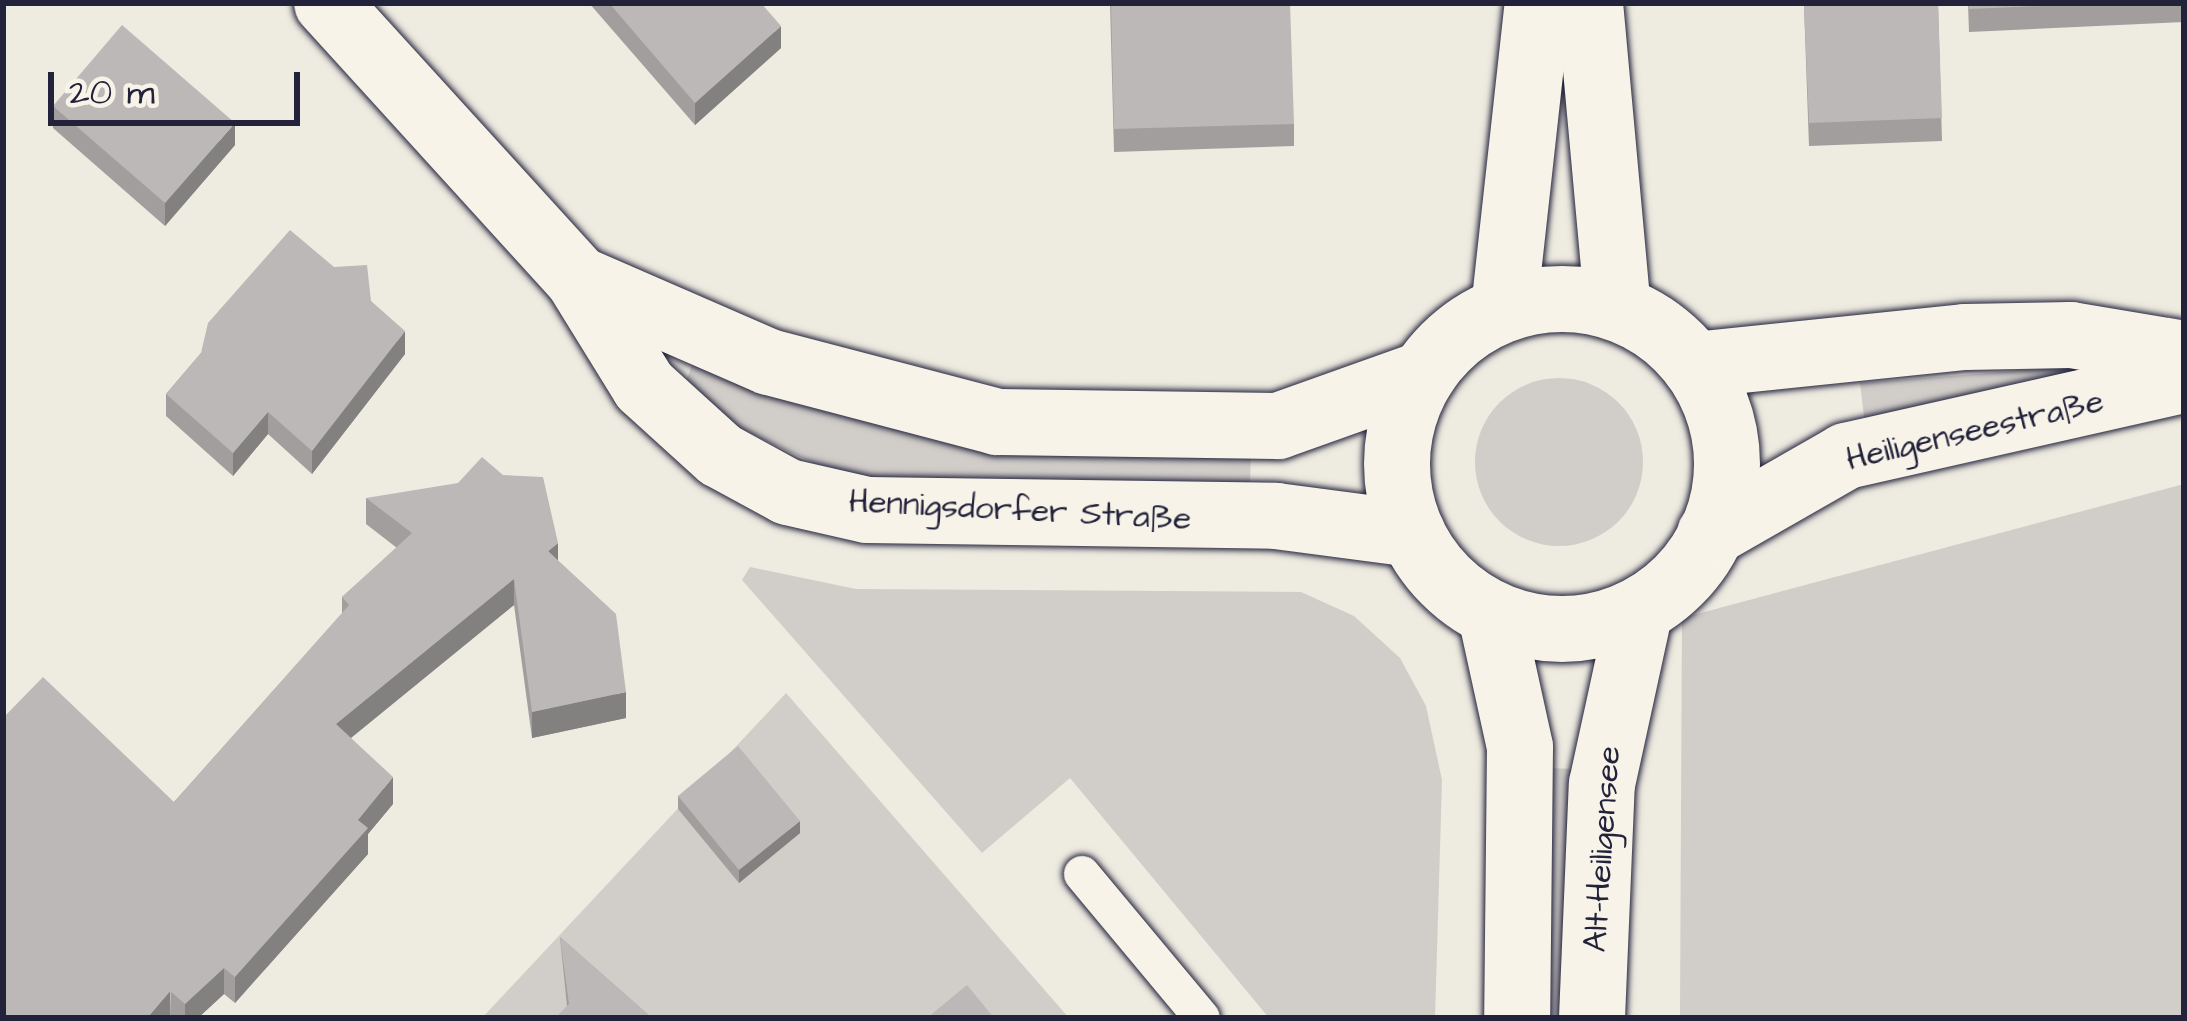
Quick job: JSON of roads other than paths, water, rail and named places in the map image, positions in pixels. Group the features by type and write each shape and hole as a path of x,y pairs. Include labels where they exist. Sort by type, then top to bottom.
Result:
{"main road":[{"name":"Hennigsdorfer Straße","path":"327,3 578,279 644,386 720,455 788,491 867,510 1276,516 1413,534"},
{"path":"1504,309 1538,3"},
{"path":"1590,3 1618,308"},
{"name":"Hennigsdorfer Straße","path":"578,279 769,362 997,422 1278,426 1424,374"},
{"path":"1591,299 1618,308 1694,365 1725,434 1711,533 1683,579 1640,610 1574,631 1491,615 1445,581 1413,534 1398,445 1424,374 1453,338 1504,309 1591,299"},
{"name":"Heiligenseestraße","path":"1694,365 1986,337 2071,335 2184,354"},
{"name":"Heiligenseestraße","path":"1711,533 1846,456 2184,380"},
{"name":"Alt-Heiligensee","path":"1592,1018 1602,784 1640,610"},
{"path":"1491,615 1520,747 1516,1013"}],"lane":[{"path":"1082,874 1202,1018"}]}
